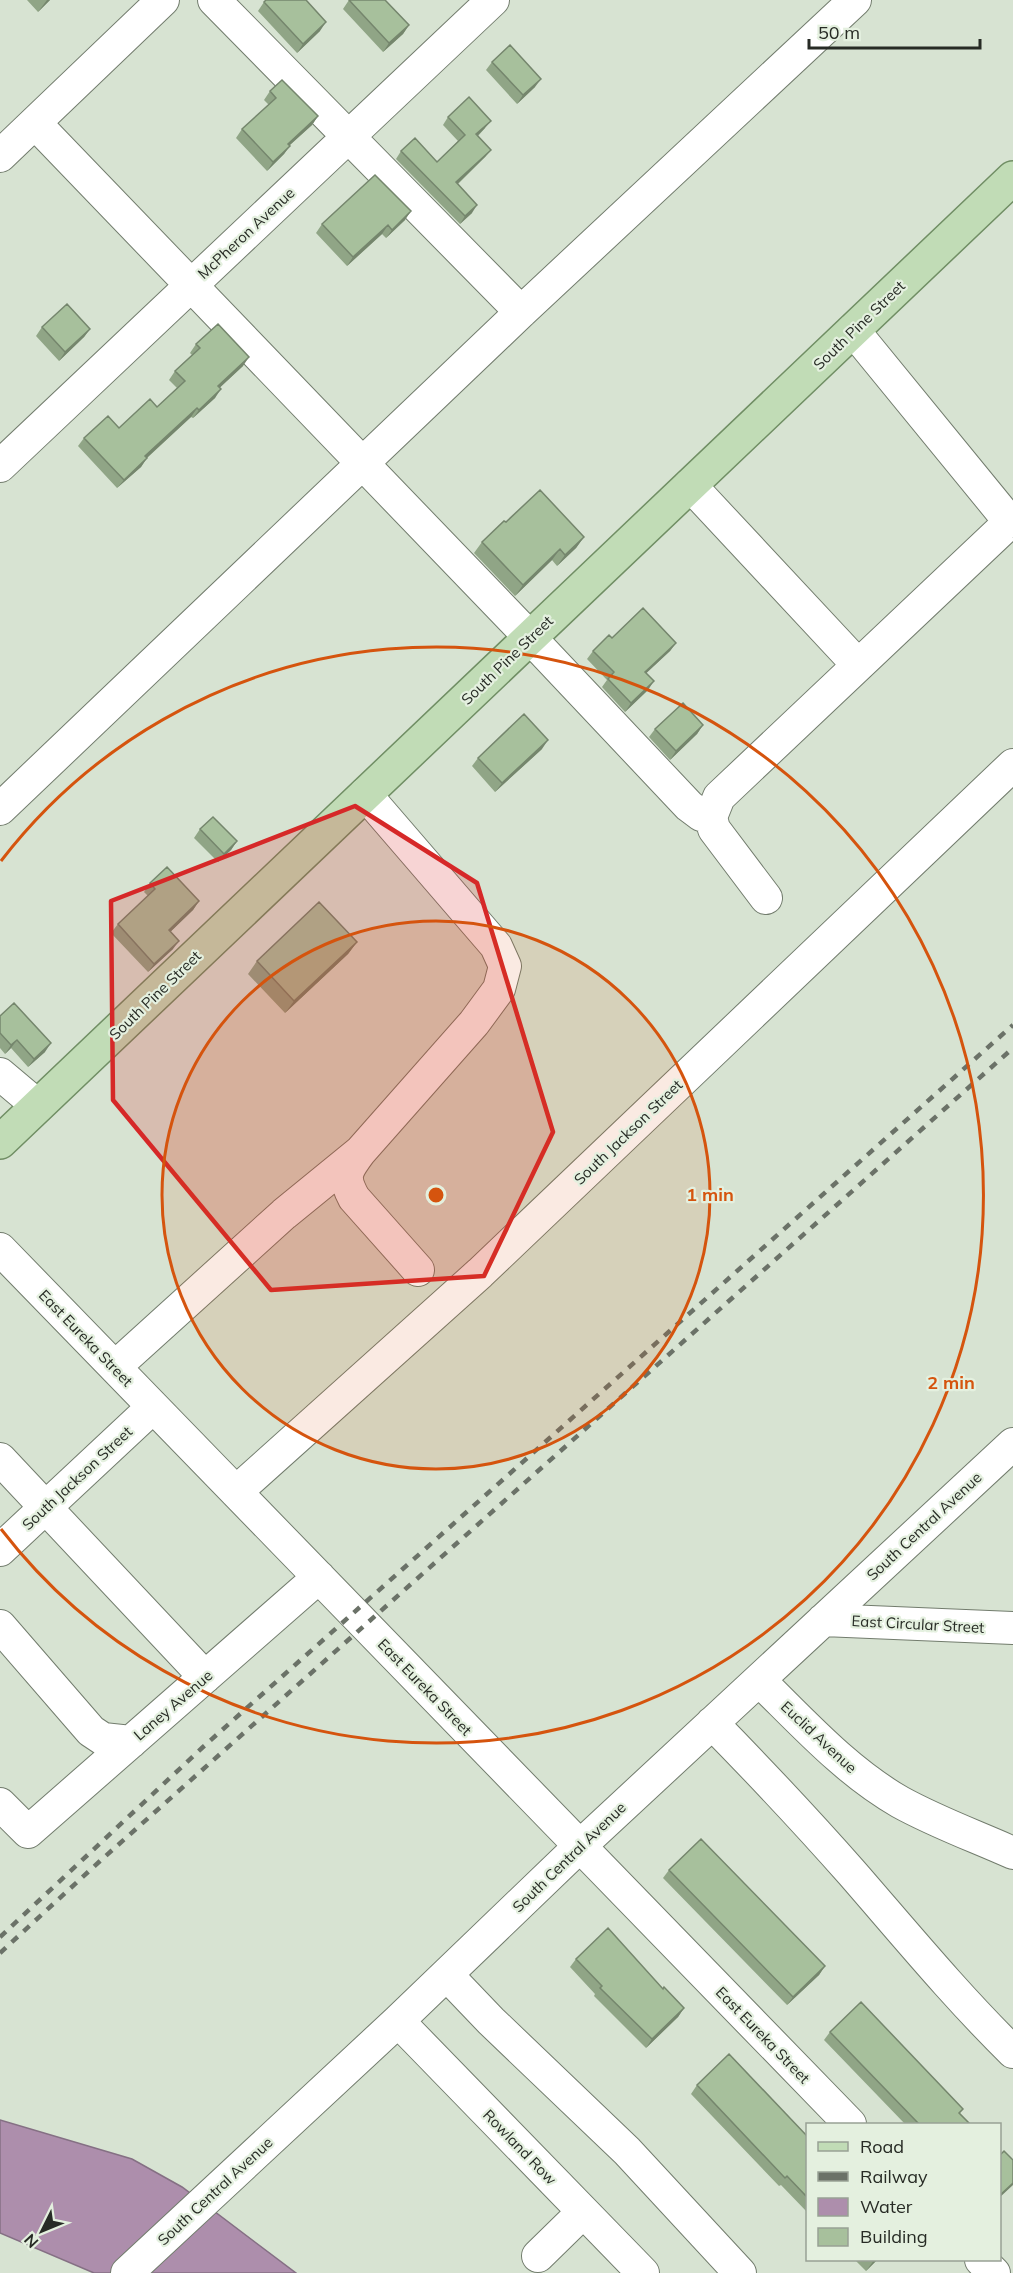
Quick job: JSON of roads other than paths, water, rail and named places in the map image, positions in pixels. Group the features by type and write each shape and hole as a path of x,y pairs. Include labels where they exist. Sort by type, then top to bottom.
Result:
{"main road":[{"name":"South Pine Street","path":"0,1142 1012,181"}],"street":[{"path":"0,156 164,0"},
{"path":"214,0 521,312"},
{"name":"McPheron Avenue","path":"0,466 493,0"},
{"path":"0,809 521,312 855,0"},
{"path":"35,123 530,638 688,806 701,815 711,817"},
{"path":"766,898 714,829 711,817 719,796 1011,520 853,330"},
{"path":"690,485 858,665"},
{"name":"South Jackson Street","path":"236,1492 480,1273 1013,765"},
{"path":"365,794 496,946 506,966 499,989 474,1023 346,1170 347,1184 354,1198 418,1270"},
{"path":"0,1074 38,1106"},
{"path":"115,1367 284,1214 360,1152"},
{"name":"East Eureka Street","path":"0,1249 849,2123"},
{"name":"South Jackson Street","path":"0,1550 153,1407"},
{"name":"South Central Avenue","path":"127,2273 447,1975 580,1846 1013,1444"},
{"path":"0,1459 206,1677"},
{"name":"Laney Avenue","path":"0,1804 28,1832 319,1577"},
{"name":"East Circular Street","path":"823,1620 1013,1629"},
{"path":"0,1626 92,1731 104,1739 131,1742"},
{"name":"Euclid Avenue","path":"759,1680 834,1754 872,1783 899,1801 936,1820 1013,1853"},
{"path":"712,1723 762,1774 849,1870 971,2011 1013,2052"},
{"path":"447,1975 491,2021 627,2151 740,2273"},
{"name":"Rowland Row","path":"398,2021 643,2273"},
{"path":"538,2256 583,2212"},
{"path":"983,2261 994,2273"}],"water":[{"path":"0,2120 132,2159 182,2187 296,2273 94,2273 0,2233"}],"railway":[{"path":"0,1937 203,1747 1013,1025"},
{"path":"0,1953 100,1861 1013,1048"}]}
